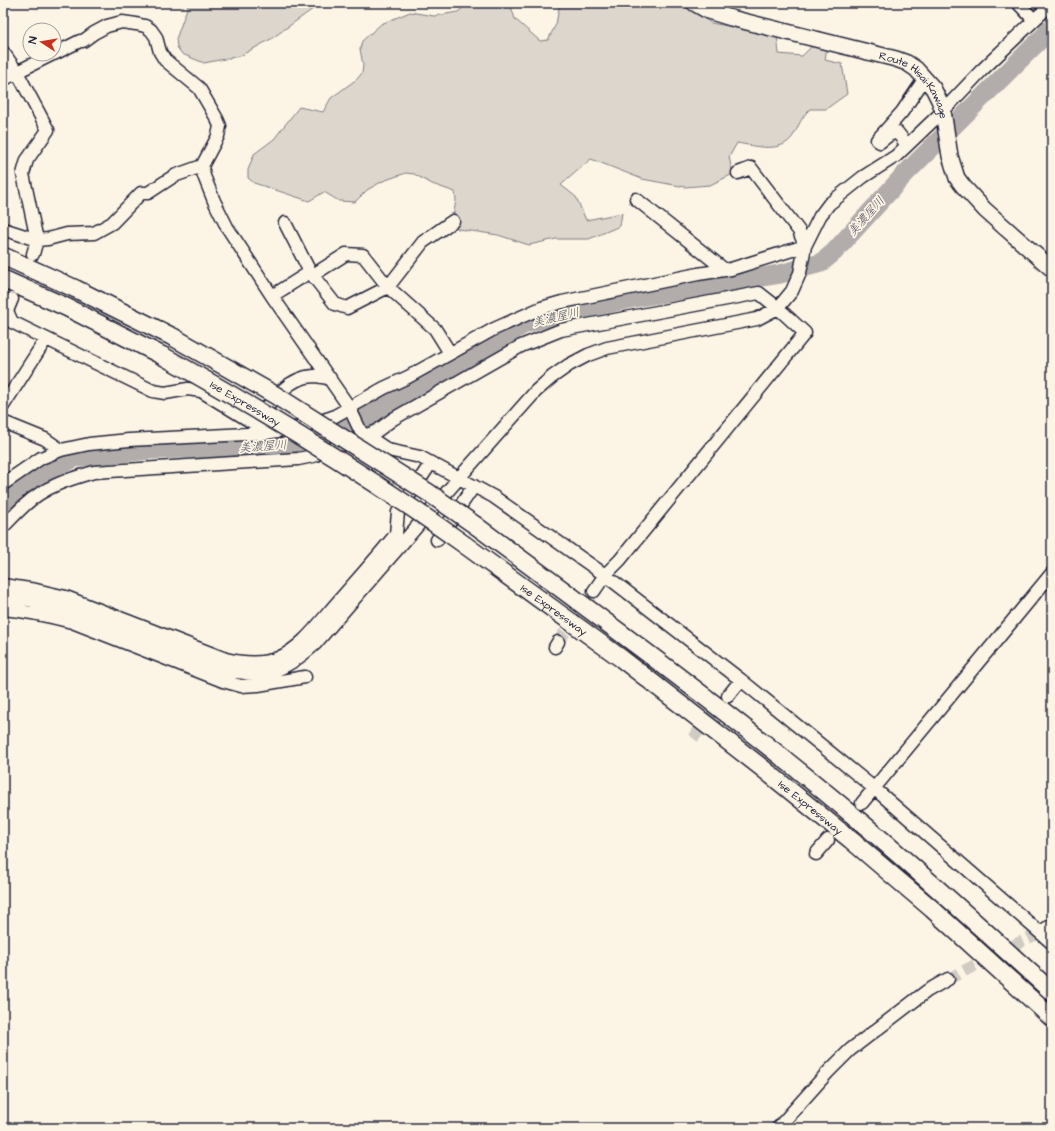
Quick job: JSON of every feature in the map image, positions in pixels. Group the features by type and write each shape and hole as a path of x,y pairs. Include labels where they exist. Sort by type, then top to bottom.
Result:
{"highway":[{"name":"Ise Expressway","path":"3,256 76,289 173,337 275,395 429,493 475,525 642,648 779,755 862,823 1052,992"},
{"name":"Ise Expressway","path":"3,279 66,307 163,356 247,403 329,453 417,510 622,659 761,767 851,840 932,909 1052,1018"},
{"path":"932,909 987,972 1052,1032"}],"main road":[{"name":"Route Hisai-Kawage","path":"694,3 708,11 731,18 907,63 925,78 933,88 939,100 950,156 957,178 971,197 1052,269"}],"street":[{"path":"1018,3 1034,20"},
{"path":"3,597 29,600 65,609 223,669 249,674 267,673 284,668 299,658 315,644 536,391 552,377 588,355 607,348 757,319 778,308 792,291 800,273 804,250 820,216 829,204 862,177 896,156 943,116 981,71 1052,3"},
{"path":"62,50 83,41 101,29 115,23 129,22 145,26 151,30 156,37 160,52 165,60 199,88 217,118 220,126 218,136 202,166 204,176 214,201 227,227 272,296 330,378 363,434 388,450 414,455 474,486 494,498 606,575 741,680 874,789 1052,942"},
{"path":"3,52 17,72 48,130 27,160 23,174 37,240 33,254"},
{"path":"3,80 38,62"},
{"path":"908,145 897,132 889,135 880,142 877,140 902,112 925,78"},
{"path":"3,229 37,240 67,234 94,233 112,223 141,193 148,193 174,176 202,166"},
{"path":"738,173 750,168 799,231 804,250"},
{"path":"636,199 725,270"},
{"path":"285,223 311,273 335,304 347,308 388,287 423,242 453,221"},
{"path":"3,484 41,458 61,450 89,444 129,440 266,433 305,426 350,410 494,329 541,308 562,302 725,270 804,250"},
{"path":"272,296 346,254 363,255 388,287 435,329 450,353"},
{"path":"3,527 26,504 47,489 70,479 102,472 298,459 313,456 363,434 377,431 392,419 521,346 561,330 759,293 805,333 594,591"},
{"path":"12,299 7,311 12,322 153,392 165,393 188,389 201,391 255,424 266,433"},
{"path":"3,406 46,338"},
{"path":"255,424 273,399 290,384 315,376 330,378"},
{"path":"3,422 45,439 61,450"},
{"path":"3,585 36,590 66,597 226,659 243,663 260,662 278,658 295,648 310,633 396,534 398,512 431,463"},
{"path":"437,540 474,486"},
{"path":"862,803 1052,573"},
{"path":"3,609 19,610 51,616 72,622 223,681 241,686 258,685 305,677"},
{"path":"728,696 741,680"},
{"path":"816,854 828,840"},
{"path":"1040,932 1052,925"},
{"path":"778,1128 828,1072 850,1050 927,991 948,979"}],"shaded area":[{"path":"189,3 316,3 317,6 271,39 240,56 204,63 182,54 177,47 176,39"},
{"path":"468,3 510,3 515,19 540,41 548,40 556,24 560,3 680,3 711,23 777,35 779,54 802,56 814,44 827,47 825,60 842,64 847,94 826,109 810,109 802,118 793,136 788,142 782,145 775,147 759,147 737,143 729,157 733,174 710,185 685,187 642,179 591,159 561,185 576,197 586,220 622,213 620,226 589,239 556,239 529,245 498,235 458,229 452,223 456,200 455,192 432,184 414,174 406,173 383,181 367,190 355,202 339,201 324,192 309,201 254,183 248,178 248,170 254,154 274,139 299,107 323,112 331,98 357,79 362,73 363,65 360,49 362,41 381,24 410,12 434,16 458,12"}],"waterway":[{"name":"美濃屋川","path":"3,507 33,478 75,458 149,450 286,446 367,417 523,325 560,314 639,297 780,274 821,263 834,252 904,175 1052,28"}],"tunnel":[{"path":"558,642 594,591"},
{"path":"693,738 723,702"},
{"path":"833,835 862,803"},
{"path":"948,979 1040,932"}]}
